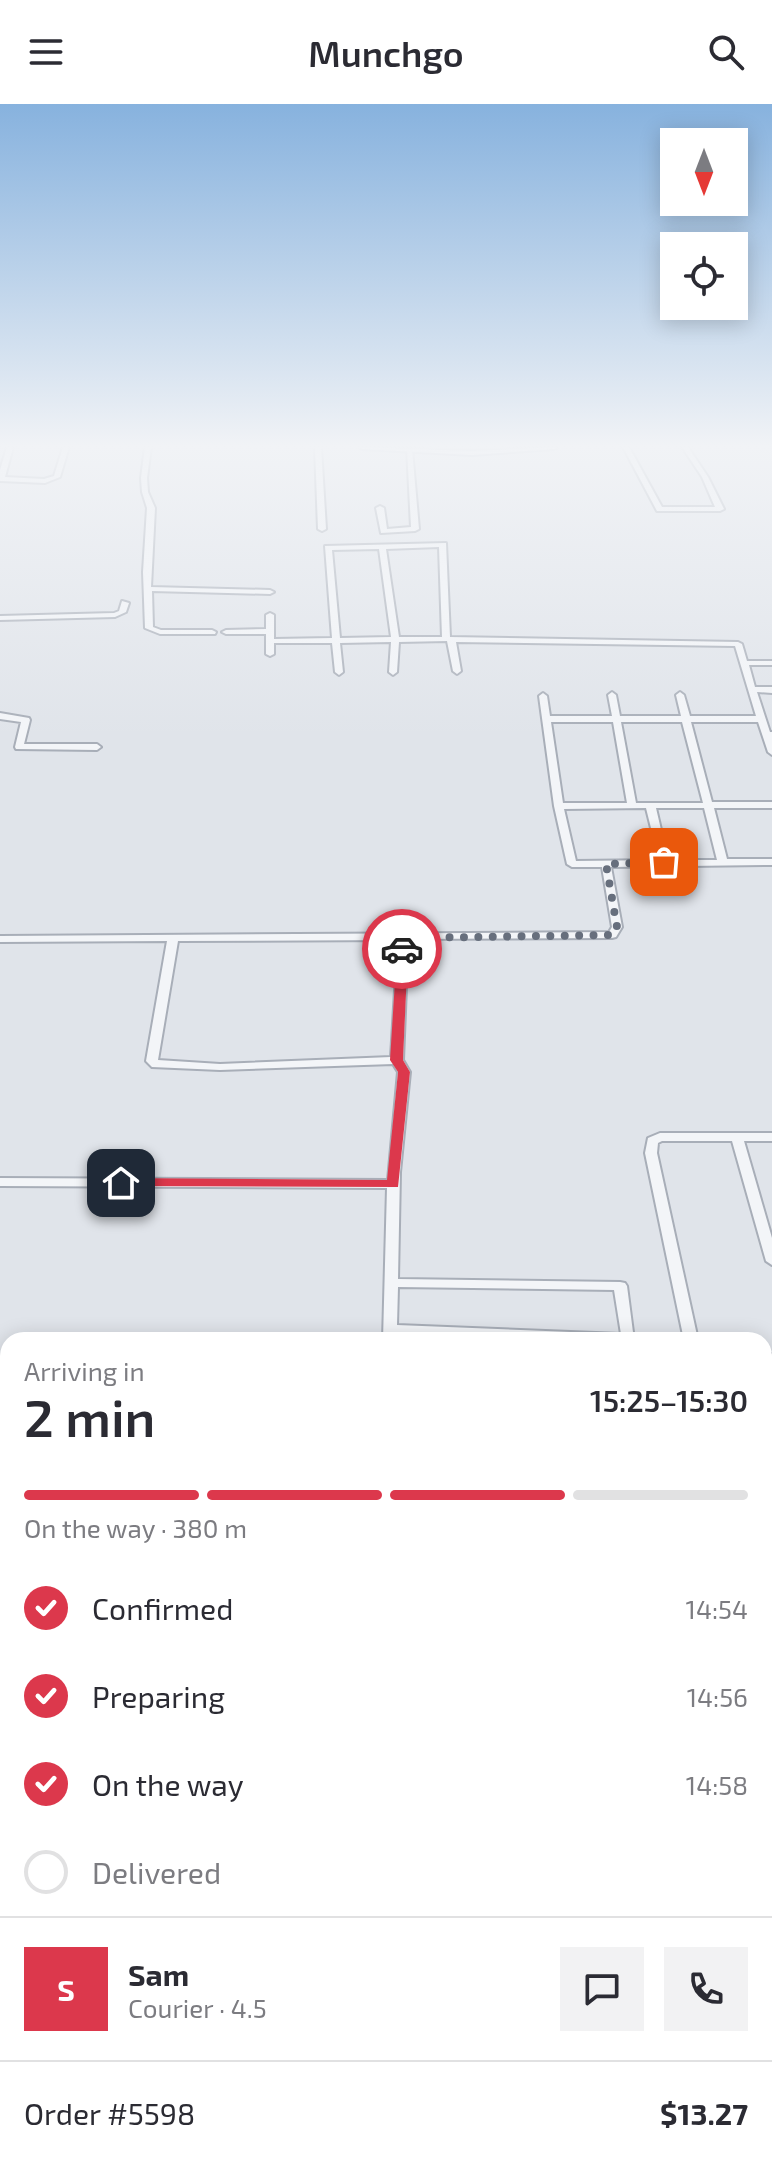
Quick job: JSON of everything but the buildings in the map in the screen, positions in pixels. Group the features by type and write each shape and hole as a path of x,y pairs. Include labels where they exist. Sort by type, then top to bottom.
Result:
{"street":[{"path":"149,544 147,589 151,630 212,632"},
{"path":"339,672 327,549 443,545 449,639 457,671"},
{"path":"382,546 395,640 393,672"},
{"path":"147,589 270,592"},
{"path":"0,618 115,615 122,612 125,603"},
{"path":"270,615 270,654"},
{"path":"226,632 336,639 738,644 772,752"},
{"path":"744,663 772,663"},
{"path":"752,689 772,690"},
{"path":"612,695 632,804"},
{"path":"680,695 723,862"},
{"path":"543,696 570,861 577,865 772,862"},
{"path":"0,716 26,720 19,747 97,747"},
{"path":"546,719 761,719"},
{"path":"650,805 664,862"},
{"path":"559,806 772,805"},
{"path":"0,939 612,935 617,927 606,864"},
{"path":"173,938 153,1063 220,1067 397,1060"},
{"path":"390,1332 393,1178 404,1072 397,1060 403,938"},
{"path":"689,1332 651,1153 652,1141 660,1137 772,1137"},
{"path":"737,1137 772,1261"},
{"path":"0,1182 393,1178"},
{"path":"391,1283 620,1286 627,1332"}],"way so far":[{"path":"402,949 403,938 612,935 617,932 617,927 606,864 664,862"}],"route":[{"path":"121,1183 393,1184 404,1072 397,1060 402,949"}]}
